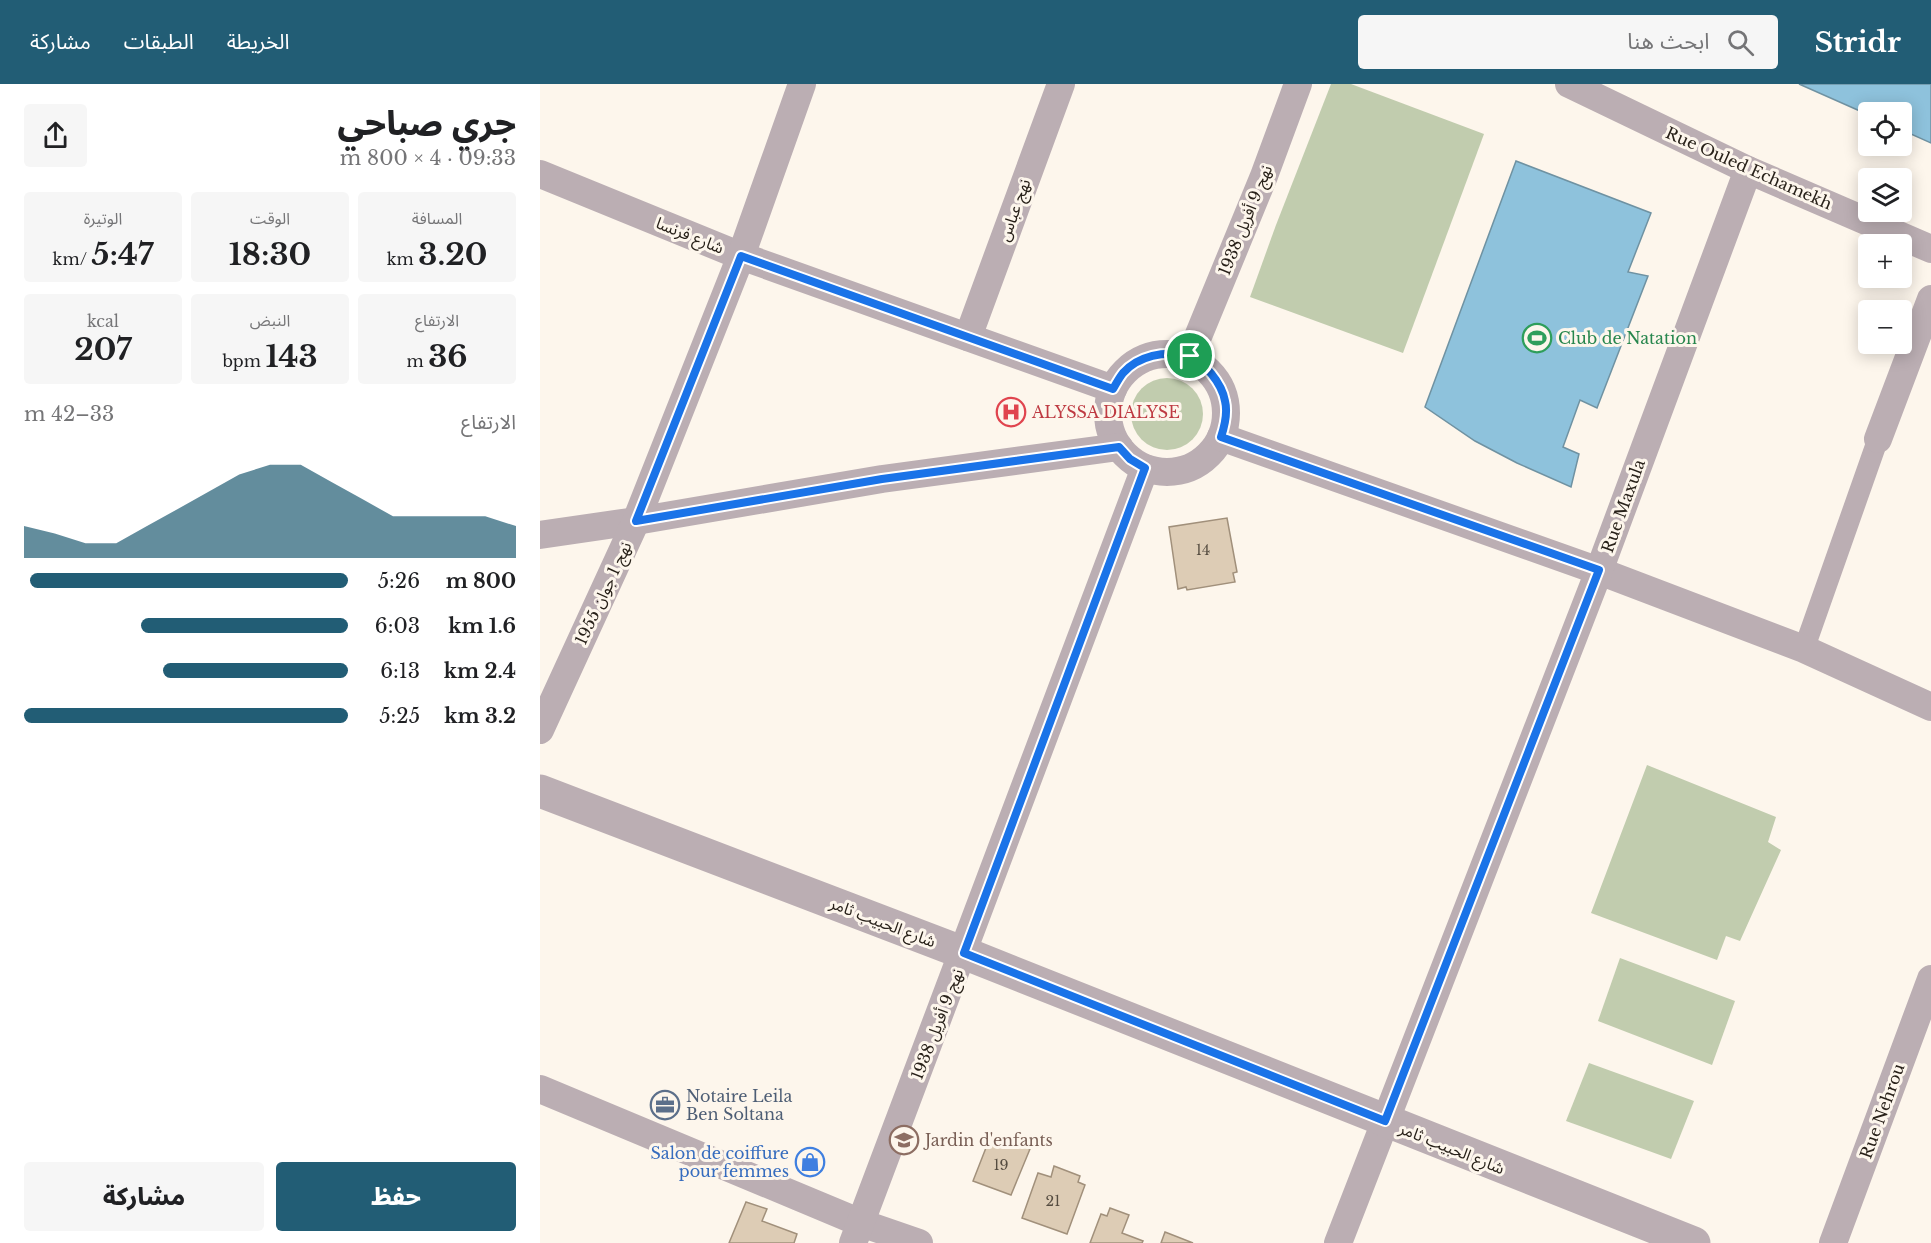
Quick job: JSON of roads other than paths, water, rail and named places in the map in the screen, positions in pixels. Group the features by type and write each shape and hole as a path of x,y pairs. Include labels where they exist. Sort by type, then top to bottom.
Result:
{"street":[{"name":"نهج 1 جوان 1955","path":"540,730 636,521 741,256 802,84"},
{"name":"نهج عباس","path":"968,336 1061,84"},
{"name":"نهج 9 أفريل 1938","path":"1190,356 1264,176 1298,84"},
{"name":"Rue Ouled Echamekh","path":"1569,84 1748,170 1931,249"},
{"name":"Rue Maxula","path":"1338,1243 1599,570 1748,170"},
{"name":"شارع فرنسا","path":"540,174 741,256 1113,389"},
{"path":"1804,649 1878,439 1931,299"},
{"path":"1164,354 1190,356 1208,370 1220,385 1226,402 1226,420 1221,437 1211,453 1197,464 1181,470 1162,472 1145,468 1130,459 1113,440 1108,416 1109,400 1113,389 1123,373 1135,363 1149,356 1164,354"},
{"path":"1221,437 1599,570 1804,649 1931,707"},
{"path":"540,535 882,479 1119,447"},
{"name":"نهج 9 أفريل 1938","path":"857,1233 1145,468"},
{"name":"شارع الحبيب ثامر","path":"540,791 964,953 1694,1243"},
{"name":"Rue Nehrou","path":"1833,1243 1931,979"},
{"path":"540,1089 857,1233 919,1243"}],"water":[{"path":"1799,84 1931,84 1931,143 1912,134 1912,102 1858,102 1858,110"},
{"name":"Club de Natation","path":"1516,161 1651,213 1628,272 1648,276 1597,408 1580,400 1563,447 1579,454 1571,487 1475,441 1425,407"}],"place":[{"name":"Club de Natation","path":"1537,338"},
{"name":"ALYSSA DIALYSE","path":"1011,412"},
{"name":"Notaire Leila Ben Soltana","path":"665,1105"},
{"name":"Jardin d'enfants","path":"904,1140"},
{"name":"Salon de coiffure pour femmes","path":"810,1162"}]}
